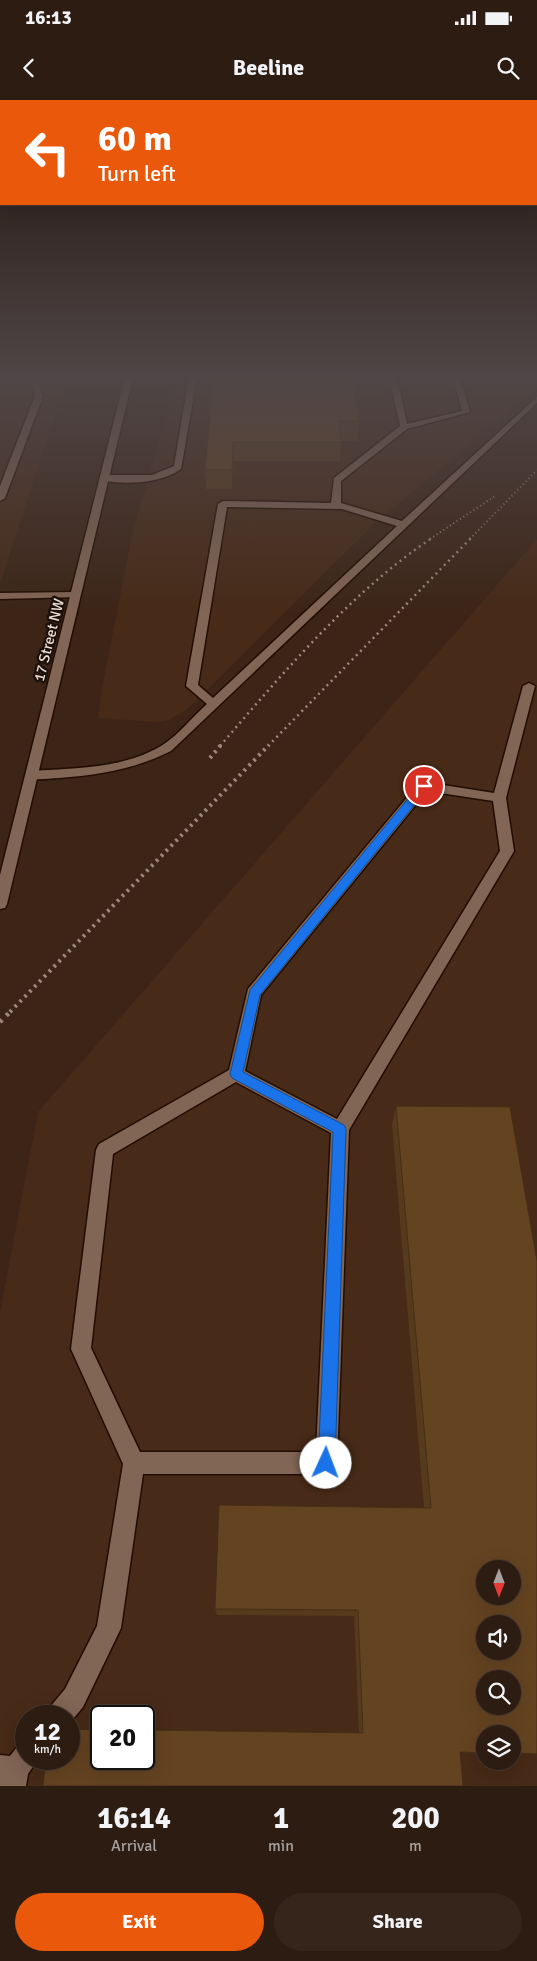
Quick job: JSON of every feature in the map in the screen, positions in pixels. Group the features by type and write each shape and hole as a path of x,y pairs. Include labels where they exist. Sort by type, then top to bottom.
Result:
{"main road":[{"path":"0,498 16,456"},
{"name":"17 Street NW","path":"0,904 109,456"},
{"path":"103,478 147,478 171,474 178,467 180,456"},
{"path":"336,506 337,480 368,456"},
{"path":"32,775 109,770 148,759 167,748 477,456"},
{"path":"214,704 192,686 224,504 336,506 404,525"},
{"path":"0,596 75,595"},
{"path":"134,1463 326,1463 340,1129 507,851 499,798 529,686"},
{"path":"68,1705 74,1698 109,1628 134,1463 81,1349 105,1150 236,1074 254,994 424,786 499,798"},
{"path":"236,1074 340,1129"}],"shaded area":[{"path":"0,456 42,456 0,584"},
{"path":"155,456 456,456 374,524 188,709 169,720 156,722 98,718 102,688 132,535"},
{"path":"537,539 537,1786 0,1786 0,1312 38,1112"}],"building":[{"path":"206,456 233,456 232,470 205,470"},
{"path":"396,1106 510,1107 537,1261 537,1754 521,1753 521,1725 476,1725 476,1753 460,1752 463,1786 43,1786 45,1770 80,1770 80,1729 90,1730 90,1770 155,1770 155,1730 363,1733 358,1610 215,1609 219,1505 431,1508"}],"railway":[{"path":"470,539 537,470"},
{"path":"430,539 495,496"},
{"path":"220,746 293,663 346,608 402,559 432,538"},
{"path":"268,746 471,538"},
{"path":"210,758 221,745"},
{"path":"10,1012 269,745"},
{"path":"0,1022 10,1012"}],"route":[{"path":"326,1463 340,1129 236,1074 254,994 424,786"}]}
